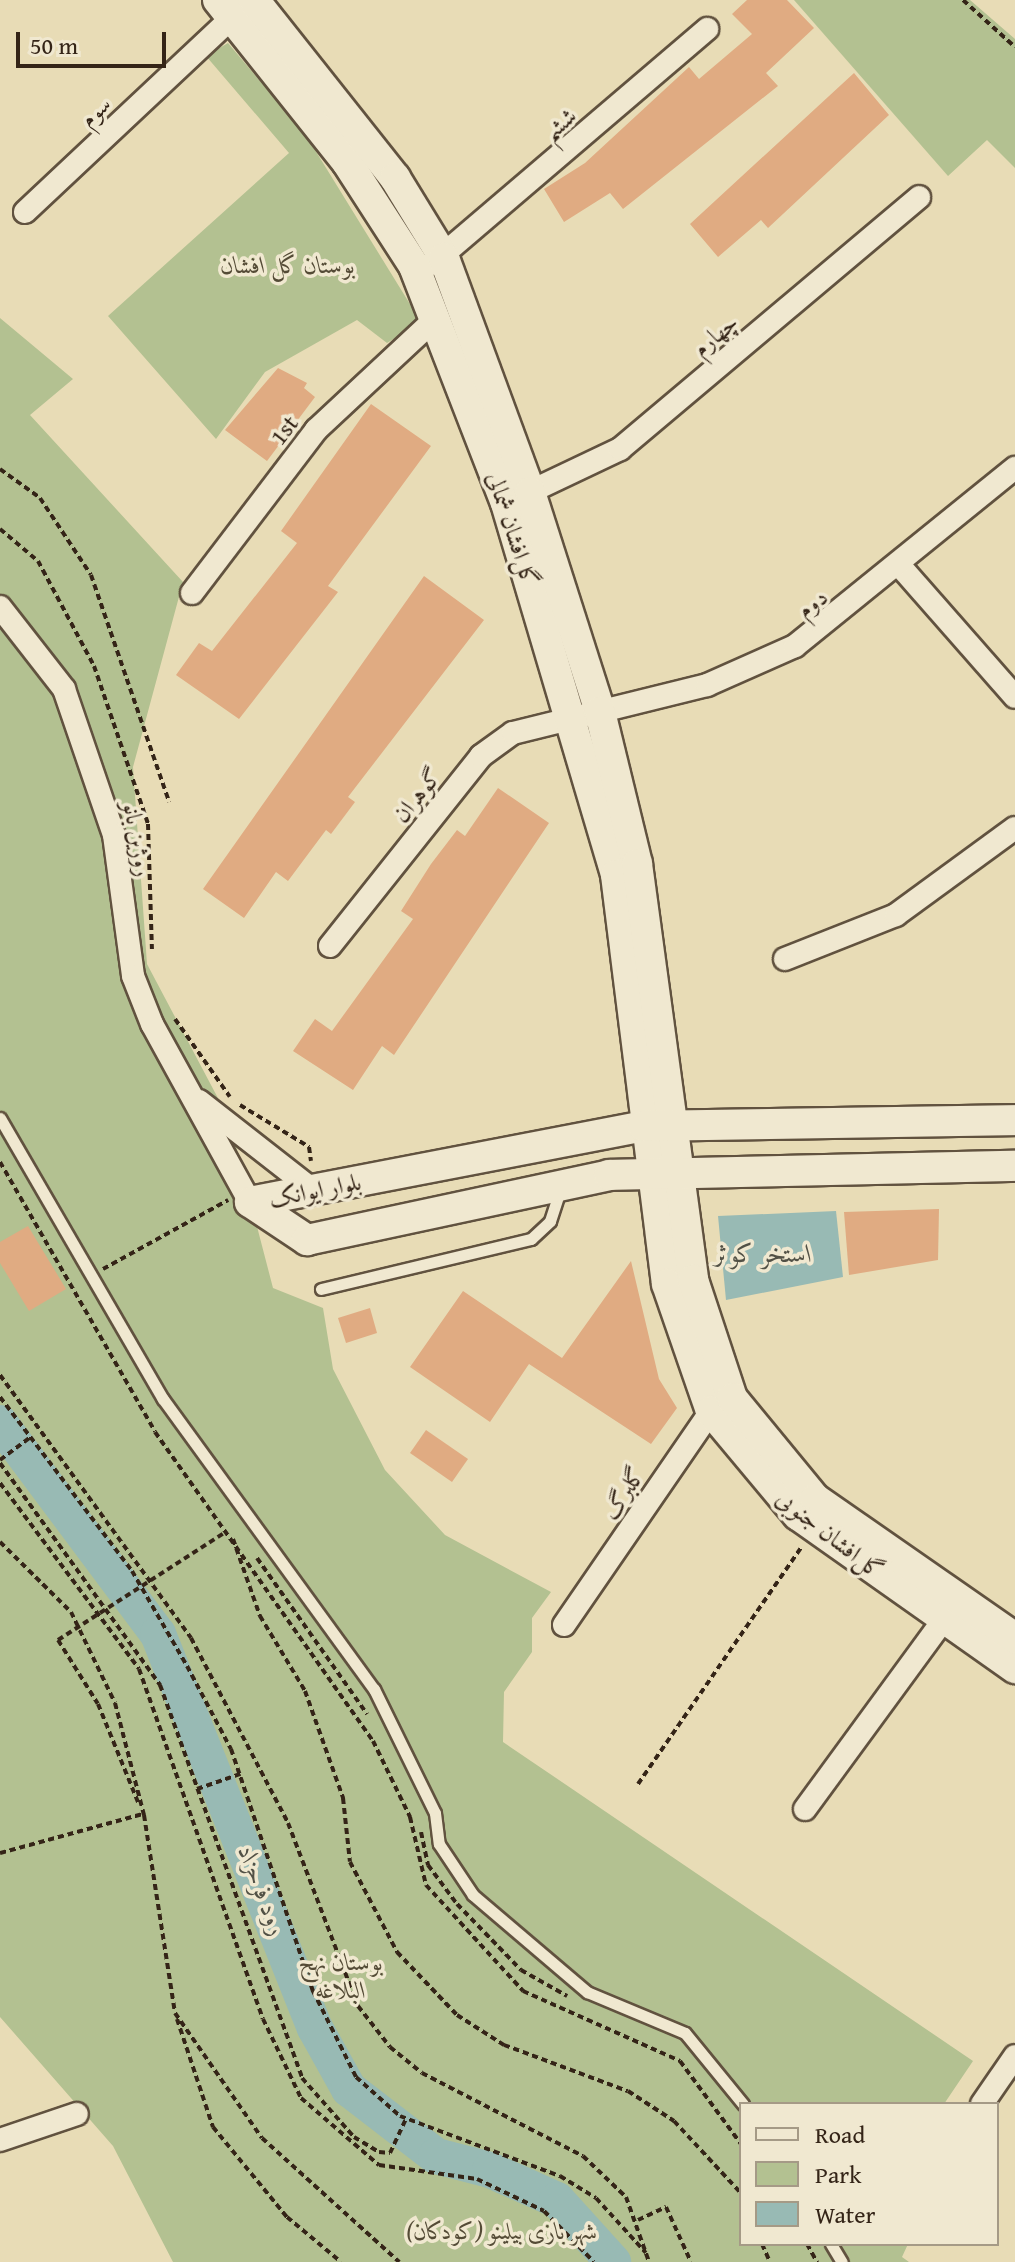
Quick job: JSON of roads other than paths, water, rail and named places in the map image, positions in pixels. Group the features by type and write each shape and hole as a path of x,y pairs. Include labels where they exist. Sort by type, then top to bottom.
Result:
{"main road":[{"name":"گل‌افشان شمالی","path":"239,4 395,178 444,258 637,864 663,1172"},
{"name":"گل‌افشان شمالی","path":"239,4 347,162 416,272 518,497"},
{"name":"بلوار ایوانک","path":"247,1196 314,1191 658,1126 1015,1120"},
{"name":"بلوار ایوانک","path":"247,1196 307,1240 562,1184 663,1172 1015,1166"},
{"name":"گل‌افشان جنوبی","path":"663,1172 667,1284 721,1405 798,1515 951,1608 1015,1638"},
{"name":"گل‌افشان جنوبی","path":"951,1608 1015,1668"}],"street":[{"name":"سوم","path":"25,212 239,4"},
{"name":"ششم","path":"416,272 444,258 707,29"},
{"name":"چهارم","path":"518,497 620,449 919,197"},
{"name":"1st","path":"192,593 316,430 437,317"},
{"name":"دوم","path":"588,716 707,685 795,646 900,566 1015,468"},
{"path":"900,566 1015,697"},
{"name":"روژین بانو","path":"0,607 64,689 114,835 133,976 191,1094 247,1196"},
{"name":"گوهران","path":"330,946 481,756 513,733 588,716"},
{"path":"785,959 896,915 1015,828"},
{"path":"191,1094 314,1191"},
{"name":"گلبرگ","path":"564,1625 721,1405"},
{"path":"805,1809 951,1608"},
{"path":"983,2102 1015,2056"},
{"path":"0,2140 77,2114"}],"lane":[{"path":"0,1118 88,1278 163,1399 374,1689 435,1813 439,1844 473,1895 587,1992 685,2033 741,2102"},
{"path":"321,1289 531,1239 550,1221 562,1184"}],"water":[{"name":"استخر کوثر","path":"836,1211 843,1277 726,1300 718,1216"}],"waterway":[{"name":"رود فرحزاد","path":"0,1423 158,1634 315,2028 349,2089 436,2156 490,2170 557,2200 613,2262"}],"park label":[{"name":"بوستان گل افشان","path":"288,265"},
{"name":"بوستان نهج البلاغه","path":"341,1976"},
{"name":"شهر بازی بیلینو (کودکان)","path":"502,2231"}]}
